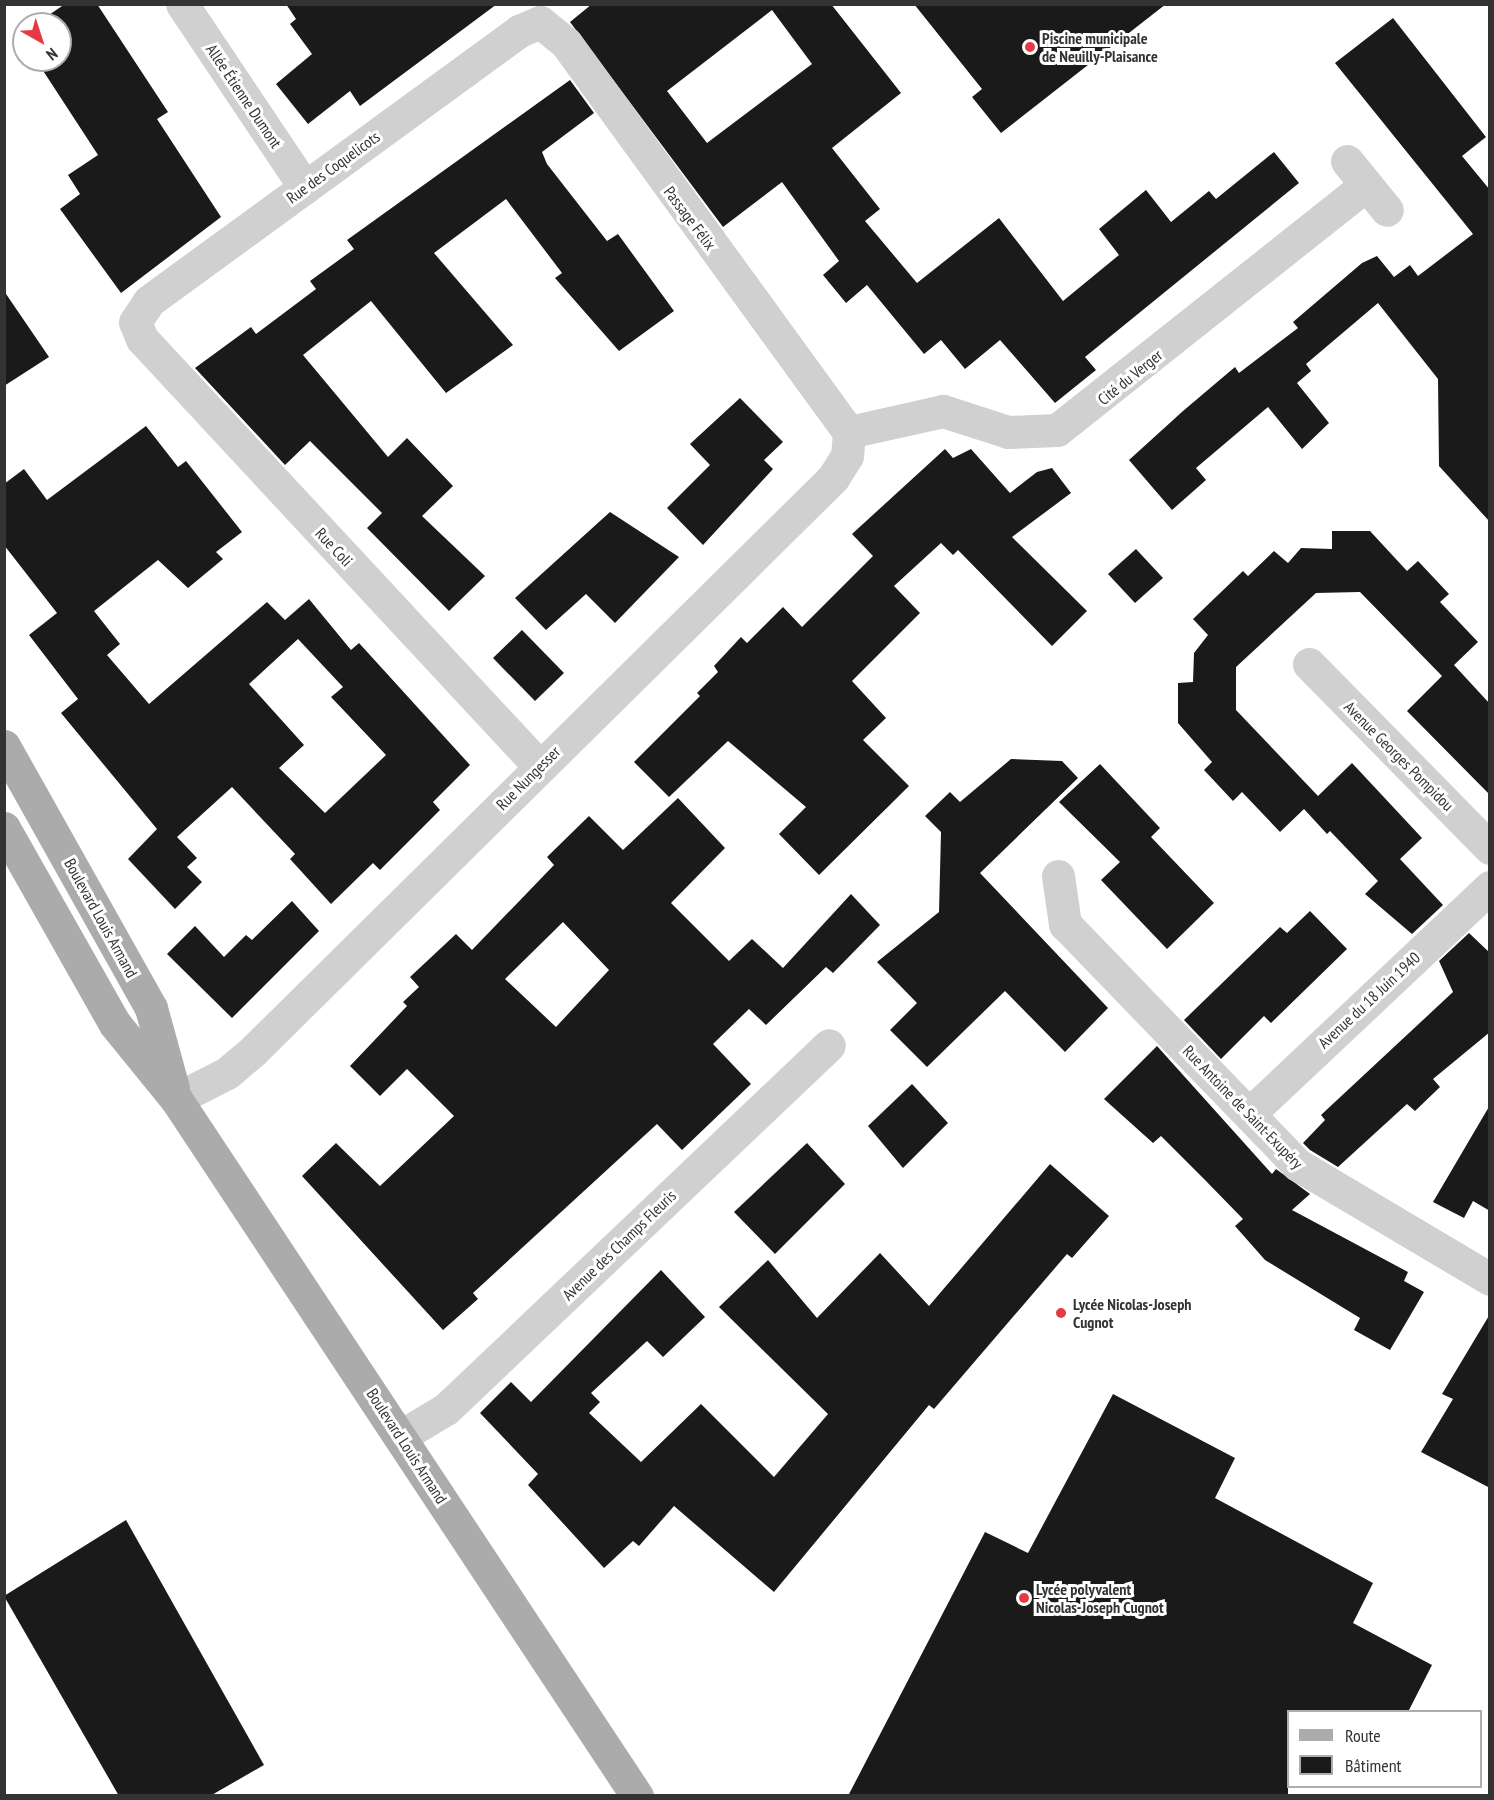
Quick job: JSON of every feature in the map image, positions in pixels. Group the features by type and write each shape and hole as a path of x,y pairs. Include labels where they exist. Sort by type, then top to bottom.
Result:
{"main road":[{"name":"Boulevard Louis Armand","path":"4,746 151,1008 176,1098"},
{"name":"Boulevard Louis Armand","path":"4,828 115,1024 176,1098 637,1796"}],"street":[{"name":"Allée Étienne Dumont","path":"182,4 305,188"},
{"name":"Rue des Coquelicots","path":"135,322 149,301 519,31 538,14"},
{"name":"Passage Félix","path":"538,14 566,43 849,432"},
{"name":"Cité du Verger","path":"849,432 943,411 1008,432 1058,430 1357,173 1388,210"},
{"name":"Rue Coli","path":"135,322 142,339 540,767"},
{"name":"Rue Nungesser","path":"176,1098 227,1073 253,1051 833,478 847,456 849,432"},
{"name":"Avenue Georges Pompidou","path":"1309,664 1490,848"},
{"name":"Rue Antoine de Saint-Exupéry","path":"1058,876 1065,924 1298,1166 1329,1189 1490,1279"},
{"name":"Avenue du 18 Juin 1940","path":"1249,1114 1490,887"},
{"name":"Avenue des Champs Fleuris","path":"401,1436 446,1409 830,1045"}],"building":[{"path":"65,4 97,4 168,112 157,119 221,217 121,293 60,209 80,194 68,175 98,155 44,72 72,72 72,12 53,12"},
{"path":"286,4 497,4 360,106 350,91 308,124 276,84 312,54 290,24 296,19"},
{"path":"592,4 831,4 901,93 832,148 880,209 865,221 917,283 999,218 1063,301 1119,255 1099,229 1146,190 1171,222 1209,191 1216,199 1274,152 1299,183 1085,357 1096,370 1055,403 1000,340 965,369 941,340 924,354 867,285 846,303 823,275 839,261 782,182 723,227 570,22","holes":["772,10 812,64 707,143 667,91"]},
{"name":"Piscine municipale de Neuilly-Plaisance","path":"914,4 1166,4 1001,133 972,97 982,89"},
{"path":"1393,18 1486,137 1462,156 1490,190 1490,522 1439,466 1438,379 1378,303 1306,364 1311,371 1297,383 1329,423 1302,449 1268,407 1196,468 1206,480 1172,510 1129,460 1235,367 1239,373 1298,328 1293,322 1362,263 1377,256 1394,277 1410,265 1418,276 1473,234 1335,63"},
{"path":"570,80 594,113 542,152 547,164 607,241 618,234 674,311 619,351 555,278 562,273 506,199 434,253 513,345 446,393 371,301 303,355 388,457 407,438 453,486 422,516 485,576 449,611 367,528 382,513 310,441 285,465 195,368 251,327 256,334 316,289 310,281 354,249 347,240"},
{"path":"4,291 49,357 4,386"},
{"path":"740,398 783,442 764,460 773,469 703,545 667,508 710,465 690,444"},
{"path":"146,426 178,467 186,461 242,532 216,552 223,559 188,588 158,560 94,611 120,644 107,655 149,704 267,602 285,620 309,599 351,650 359,643 470,765 433,802 440,810 380,870 373,863 331,904 290,859 295,854 232,787 177,837 197,858 187,867 202,882 175,909 128,859 157,829 61,713 78,699 29,635 57,613 4,545 4,484 24,469 47,500","holes":["298,639 343,687 331,697 386,755 325,813 279,768 304,745 249,684"]},
{"path":"945,449 953,458 971,449 1010,493 1037,472 1052,468 1071,493 1012,537 1087,611 1052,646 958,550 953,555 941,543 894,586 920,613 852,681 886,718 863,740 909,786 819,875 779,834 806,807 728,741 669,797 634,762 700,696 697,693 718,672 714,666 741,637 747,643 783,607 802,627 873,556 852,534"},
{"path":"610,512 679,557 615,623 586,594 546,630 515,598"},
{"path":"1332,531 1370,531 1407,571 1418,561 1449,594 1440,602 1478,642 1454,665 1490,704 1490,795 1407,711 1442,676 1360,592 1316,593 1236,667 1236,710 1318,796 1352,763 1422,838 1400,859 1443,905 1412,934 1365,894 1378,881 1330,831 1327,834 1304,809 1280,832 1242,792 1233,801 1204,770 1212,762 1178,723 1178,683 1193,682 1194,653 1208,635 1193,619 1243,571 1248,576 1274,551 1288,563 1301,548 1332,549"},
{"path":"1136,549 1163,578 1135,603 1108,574"},
{"path":"522,630 564,673 535,701 493,658"},
{"path":"1011,759 1062,761 1078,778 980,873 1108,1008 1065,1052 1005,991 927,1067 890,1030 917,1003 877,962 939,912 941,832 925,816 950,792 960,802"},
{"path":"1100,764 1160,828 1151,837 1214,903 1167,949 1101,880 1120,862 1059,802"},
{"path":"678,798 725,848 671,903 729,961 752,939 783,968 851,894 880,925 833,973 826,967 766,1025 749,1009 713,1044 751,1084 682,1150 657,1124 473,1293 478,1299 443,1330 302,1176 336,1143 380,1186 454,1116 407,1069 380,1096 350,1066 407,1006 403,1002 419,987 410,977 456,934 472,950 554,865 547,857 589,816 623,850","holes":["563,922 609,970 556,1027 505,979"]},
{"path":"292,901 319,931 232,1018 167,954 195,926 224,957 246,935 252,940"},
{"path":"1310,911 1347,949 1271,1023 1264,1016 1221,1059 1184,1020 1280,927 1287,933"},
{"path":"1469,933 1490,953 1490,1032 1433,1079 1440,1087 1415,1111 1407,1104 1338,1167 1310,1150 1303,1143 1325,1120 1321,1115 1453,992 1439,961"},
{"path":"1157,1046 1272,1174 1276,1169 1310,1194 1292,1210 1408,1272 1404,1281 1424,1292 1390,1350 1354,1330 1360,1318 1265,1260 1235,1226 1243,1219 1161,1136 1153,1143 1104,1099"},
{"path":"912,1084 948,1123 903,1168 868,1126"},
{"path":"1490,1105 1490,1211 1473,1201 1464,1218 1433,1202"},
{"path":"807,1143 845,1184 775,1254 734,1212"},
{"path":"1050,1164 1109,1216 1072,1258 1067,1254 934,1409 929,1405 774,1592 674,1506 639,1546 633,1541 604,1568 528,1485 538,1474 480,1413 511,1382 531,1402 661,1270 705,1317 663,1357 647,1341 591,1393 600,1402 589,1413 641,1462 701,1404 774,1477 828,1414 719,1307 768,1260 817,1318 880,1253 929,1306"},
{"path":"1490,1314 1490,1488 1421,1452 1453,1399 1442,1394"},
{"path":"1113,1394 1235,1458 1215,1498 1373,1583 1353,1623 1432,1665 1409,1710 1287,1710 1288,1796 848,1796 985,1532 1028,1553"},
{"path":"126,1520 264,1765 210,1796 119,1796 4,1596"}],"place":[{"name":"Piscine municipale de Neuilly-Plaisance","path":"1030,47"},
{"name":"Lycée Nicolas-Joseph Cugnot","path":"1061,1313"},
{"name":"Lycée polyvalent Nicolas-Joseph Cugnot","path":"1024,1598"}]}
